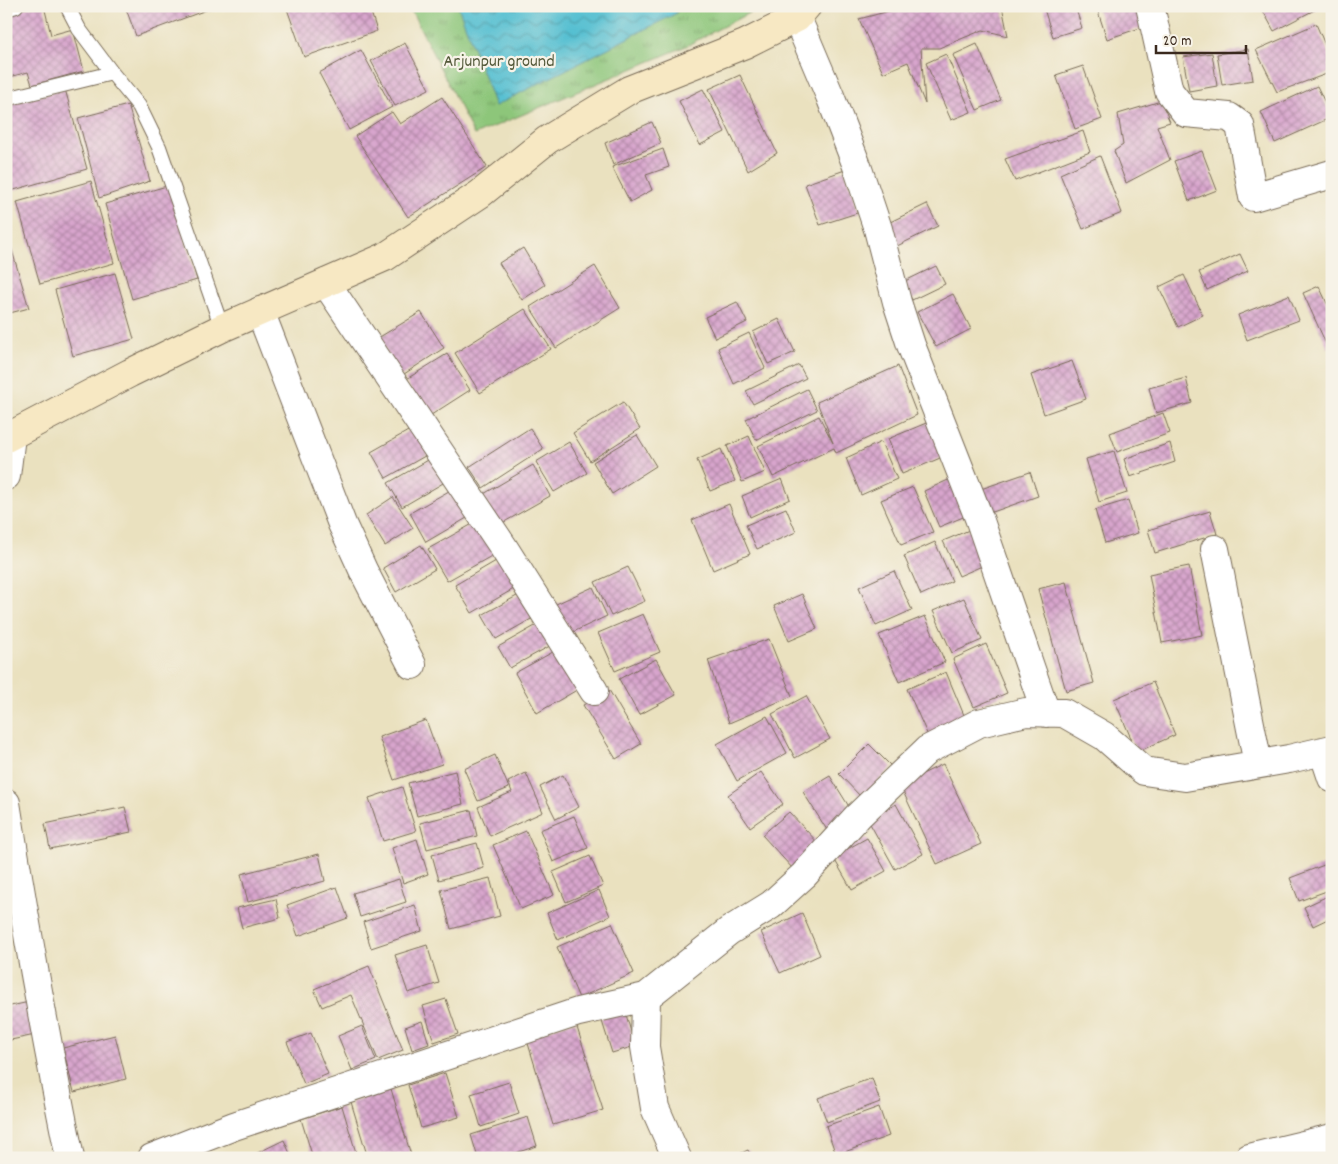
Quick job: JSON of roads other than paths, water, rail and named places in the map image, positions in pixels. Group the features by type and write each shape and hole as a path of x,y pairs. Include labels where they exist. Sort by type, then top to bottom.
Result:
{"street":[{"path":"1150,6 1169,91 1186,114 1229,118 1240,124 1253,197 1332,174"},
{"path":"6,476 9,437 130,373 222,328 385,257 480,194 547,140 629,90 745,44 802,12 878,229 908,337 980,518 1046,712"},
{"path":"326,283 502,545 594,690"},
{"path":"260,311 342,524 364,572 412,665"},
{"path":"1215,549 1258,764"},
{"path":"152,1158 234,1126 578,1012 646,997 729,931 771,905 804,875 858,816 927,750 979,723 1026,712 1064,713 1104,736 1144,771 1185,777 1328,750 1332,778"},
{"path":"6,803 24,917 70,1158"},
{"path":"646,997 644,1047 655,1108 677,1158"},
{"path":"1249,1158 1332,1138"}],"lane":[{"path":"6,9 16,6"},
{"path":"67,6 79,29 139,106 159,147 222,328"},
{"path":"6,99 112,73"}],"water":[{"path":"458,6 674,6 677,13 495,106"}],"park label":[{"name":"Arjunpur ground","path":"499,62"}]}
